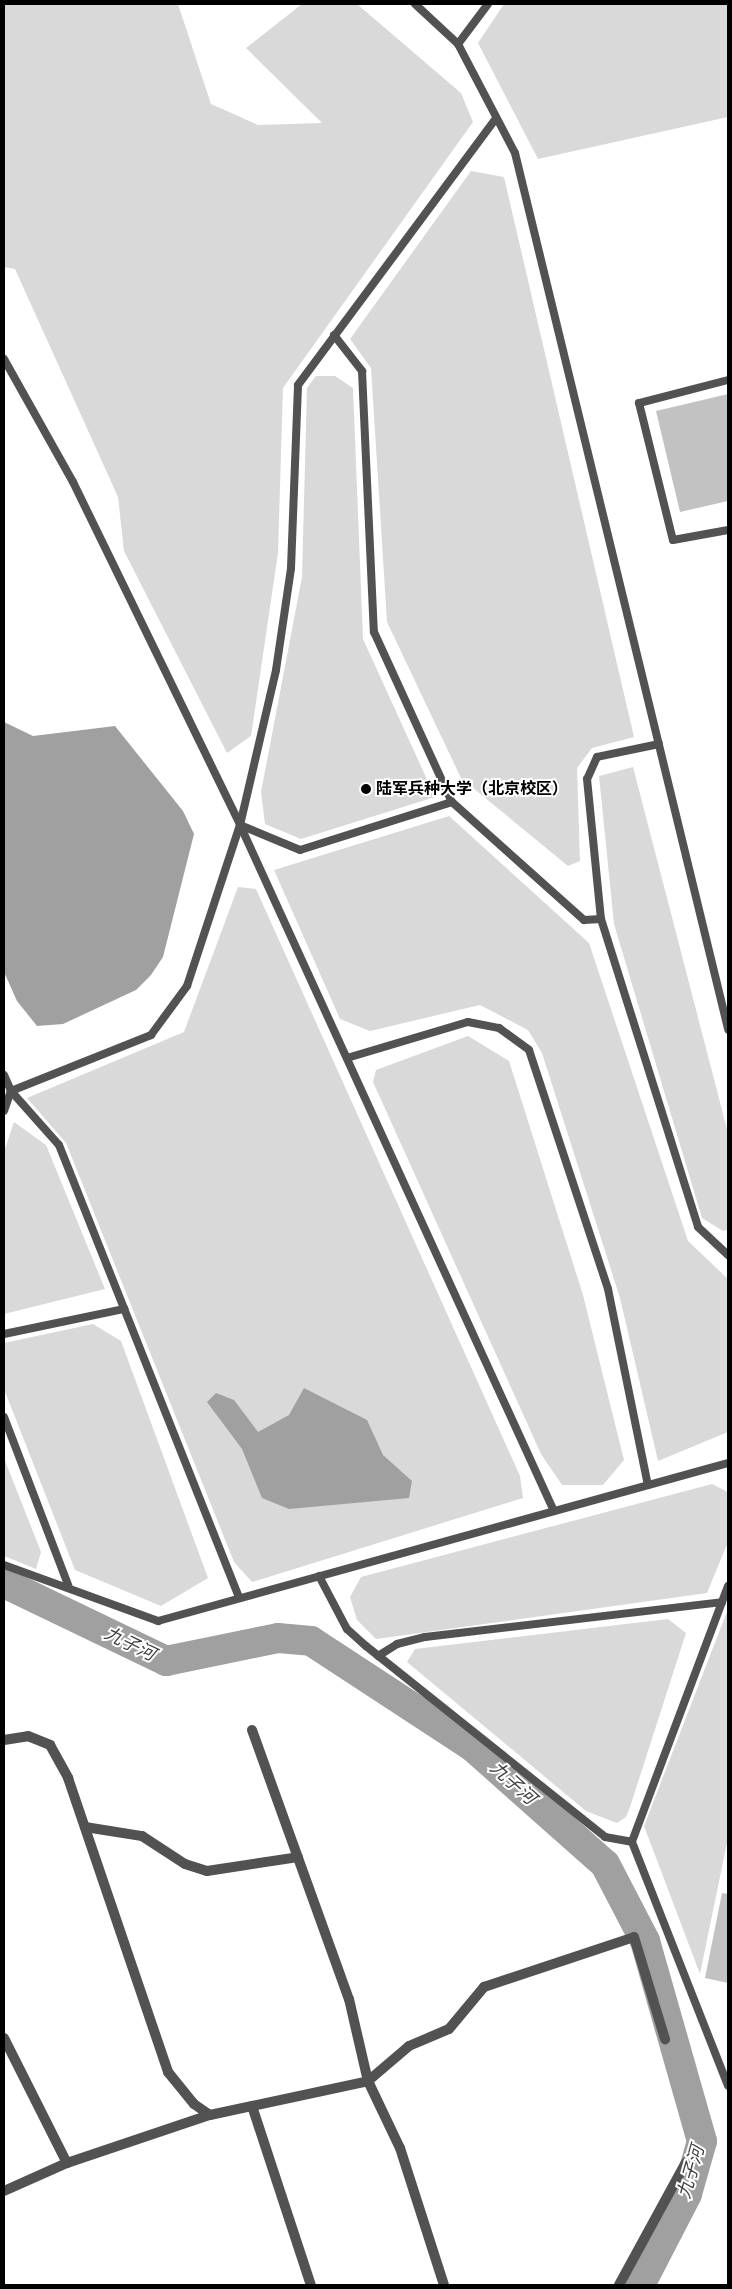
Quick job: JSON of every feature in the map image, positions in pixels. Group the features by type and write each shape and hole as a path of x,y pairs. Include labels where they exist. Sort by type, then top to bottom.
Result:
{"street":[{"path":"252,1730 349,1999 368,2081 400,2148 444,2285"},
{"path":"4,1740 28,1736 50,1745 68,1778 168,2072 194,2104 210,2115"},
{"path":"85,1827 142,1836 185,1864 207,1871 298,1856"},
{"path":"4,2191 67,2163 210,2115 368,2081 409,2046 449,2029 484,1987 634,1937 665,2039"},
{"path":"4,2038 67,2163"},
{"path":"252,2106 311,2285"},
{"path":"619,2285 686,2162"}],"lane":[{"path":"415,4 458,44 515,153 728,1029"},
{"path":"458,44 488,4"},
{"path":"4,1111 11,1091 151,1034 186,986 240,826 276,670 291,568 298,385 496,118"},
{"path":"334,335 362,371 374,632 452,802 584,920 601,919"},
{"path":"4,359 73,482 240,826 554,1511"},
{"path":"728,380 639,403 673,540 728,531"},
{"path":"659,744 597,757 587,779 601,919 698,1226 728,1255"},
{"path":"240,826 300,850 452,802"},
{"path":"347,1058 468,1022 499,1028 529,1050 608,1289 648,1485"},
{"path":"4,1076 11,1091 59,1145 239,1598"},
{"path":"4,1334 124,1309"},
{"path":"4,1417 68,1585"},
{"path":"4,1565 26,1577 68,1585 158,1621 728,1463"},
{"path":"318,1576 347,1630 605,1838 632,1842"},
{"path":"728,1586 632,1842 728,2086"},
{"path":"378,1656 397,1644 425,1637 722,1602"}],"shaded area":[{"path":"4,4 178,4 211,104 258,125 322,123 246,48 302,4 357,4 461,93 473,122 283,388 278,553 251,736 227,753 124,551 118,497 15,269 4,267"},
{"path":"504,4 728,4 728,117 538,159 478,43"},
{"path":"471,171 504,177 634,737 592,748 577,768 580,861 568,866 461,778 387,622 371,368 350,339"},
{"path":"316,376 335,376 353,388 363,639 435,797 301,839 265,824 261,792 302,577 307,388"},
{"path":"4,722 33,736 115,726 183,811 194,834 163,957 151,975 136,990 63,1024 37,1026 17,1001 4,972"},
{"path":"633,767 728,1133 728,1230 723,1231 702,1218 614,924 599,776"},
{"path":"449,816 589,943 688,1241 728,1279 728,1432 658,1461 620,1298 542,1053 528,1030 480,1005 370,1031 340,1019 274,870"},
{"path":"238,887 256,889 520,1476 523,1498 252,1582 234,1562 66,1143 27,1098 184,1032"},
{"path":"468,1036 509,1061 583,1295 624,1460 603,1485 562,1485 541,1454 373,1082 376,1070"},
{"path":"14,1122 46,1145 105,1289 4,1314 4,1152"},
{"path":"93,1324 121,1341 208,1578 161,1606 75,1570 4,1389 4,1343"},
{"path":"304,1388 367,1420 383,1455 412,1481 409,1498 289,1509 262,1498 242,1449 207,1402 216,1393 234,1400 258,1432 289,1415"},
{"path":"4,1458 41,1552 36,1569 4,1556"},
{"path":"712,1484 728,1492 728,1542 707,1593 376,1639 357,1620 350,1597 361,1577"},
{"path":"728,1609 728,1838 700,1974 644,1826"},
{"path":"668,1619 686,1633 630,1807 626,1817 617,1823 586,1811 407,1662 415,1649"}],"building":[{"path":"728,394 728,501 680,512 656,411"},
{"path":"722,1893 728,1894 728,1983 705,1978"}],"waterway":[{"name":"九子河","path":"4,1583 166,1661 278,1638 311,1641 473,1747 605,1864 645,1941 702,2141 687,2194 640,2285"}],"place":[{"name":"陆军兵种大学（北京校区）","path":"366,789"}]}
